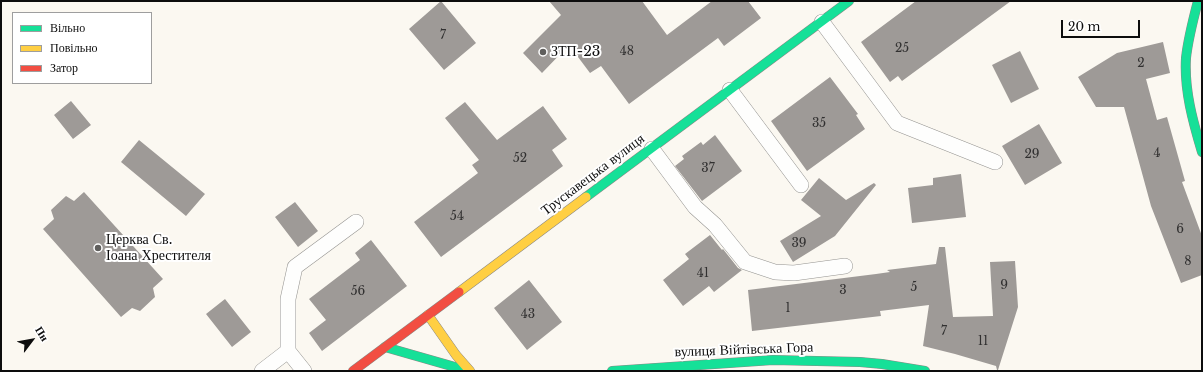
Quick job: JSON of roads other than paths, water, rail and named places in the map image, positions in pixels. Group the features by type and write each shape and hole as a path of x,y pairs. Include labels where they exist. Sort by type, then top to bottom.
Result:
{"street":[{"name":"Трускавецька вулиця","path":"353,371 849,1"},
{"path":"1198,1 1188,46 1186,67 1192,108 1202,152"},
{"path":"428,315 456,355 470,371"},
{"path":"385,346 470,371"},
{"name":"вулиця Війтівська Гора","path":"612,371 773,360 867,363 925,371"}],"lane":[{"path":"822,22 897,123 995,162"},
{"path":"730,90 801,185"},
{"path":"652,149 695,207 715,225 745,262 775,272 794,273 845,266"},
{"path":"304,371 288,351 288,299 295,267 356,222"},
{"path":"262,371 288,351"}],"place":[{"name":"ЗТП-23","path":"543,52"},
{"name":"Церква Св. Іоана Хрестителя","path":"98,248"}]}
